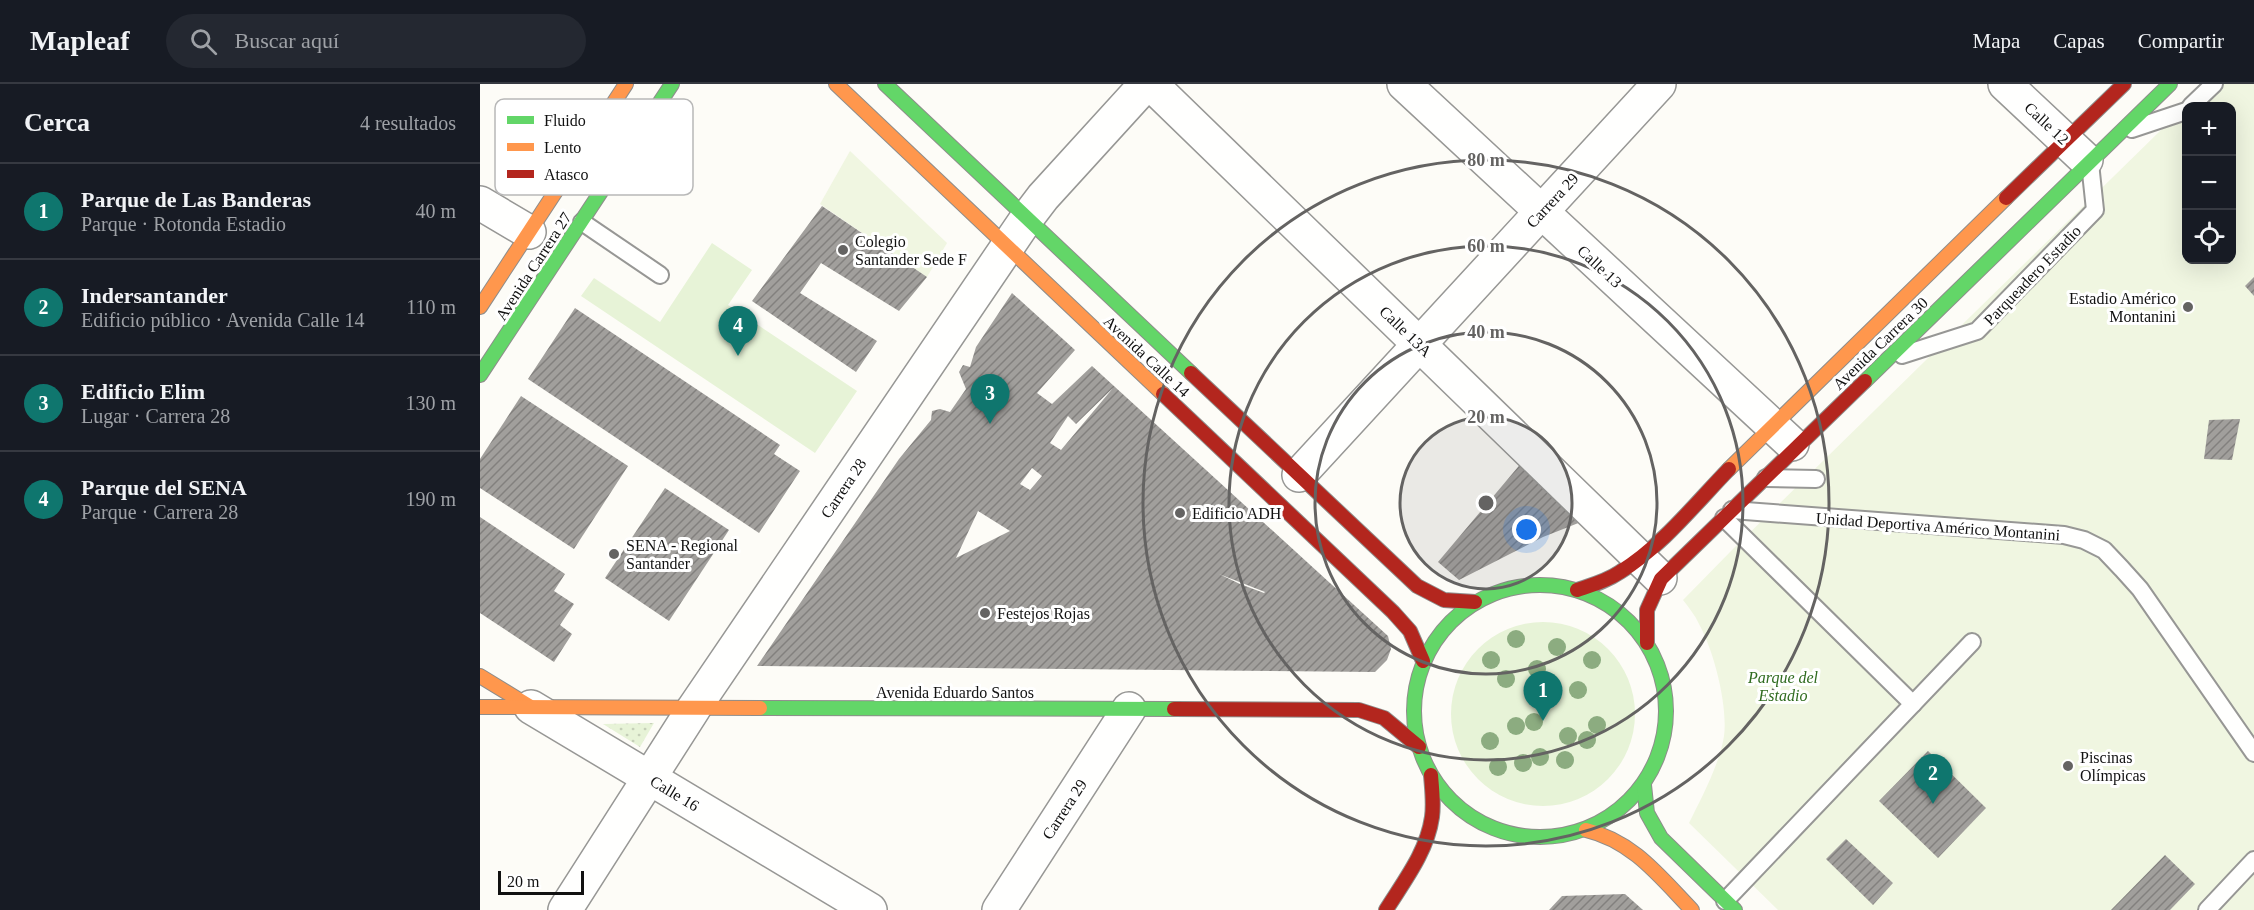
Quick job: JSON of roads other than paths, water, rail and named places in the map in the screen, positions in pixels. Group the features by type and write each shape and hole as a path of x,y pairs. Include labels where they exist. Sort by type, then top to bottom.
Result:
{"main road":[{"name":"Avenida Carrera 27","path":"616,99 626,84"},
{"name":"Avenida Carrera 27","path":"662,99 672,84"},
{"name":"Avenida Calle 14","path":"836,84 1393,612 1410,631 1423,661"},
{"name":"Avenida Calle 14","path":"885,84 1417,586 1437,599 1453,603 1475,602"},
{"name":"Avenida Carrera 30","path":"1577,590 1600,583 1621,572 1650,568 1728,514 1887,360 2078,152 2124,84"},
{"name":"Avenida Carrera 30","path":"1647,643 1644,620 1649,598 1650,568 1656,544 1772,425 2078,152 2120,133 2170,84"},
{"name":"Avenida Carrera 27","path":"480,307 553,195"},
{"name":"Avenida Carrera 27","path":"480,375 600,195"},
{"path":"1542,584 1577,590 1599,599 1618,612 1634,626 1647,643 1660,670 1666,699 1666,729 1658,759 1644,785 1620,810 1586,830 1551,838 1516,836 1482,824 1453,803 1431,775 1419,747 1414,727 1413,707 1416,684 1423,661 1436,638 1454,618 1475,602 1508,589 1542,584"},
{"name":"Calle 16","path":"480,676 531,707"},
{"name":"Avenida Eduardo Santos","path":"480,707 1359,710 1384,718 1419,747"},
{"path":"1386,910 1421,851 1428,834 1433,801 1431,775"},
{"path":"1644,785 1645,811 1652,827 1730,905"},
{"path":"1586,830 1616,838 1638,856 1692,910"}],"street":[{"name":"Carrera 28","path":"565,910 694,708 1027,218 1146,84"},
{"name":"Calle 13A","path":"1151,84 1650,568"},
{"name":"Calle 13","path":"1404,84 1797,448"},
{"name":"Carrera 29","path":"1299,475 1659,84"},
{"name":"Calle 12","path":"2005,84 2078,152"},
{"path":"480,203 529,232"},
{"name":"Calle 16","path":"531,707 870,910"},
{"name":"Carrera 29","path":"999,910 1130,709"}],"lane":[{"path":"2195,102 2214,84"},
{"path":"2120,133 2182,113"},
{"name":"Parqueadero Estadio","path":"1887,360 1977,331 2095,210 2078,152"},
{"path":"582,222 660,275"},
{"path":"1765,478 1816,479"},
{"path":"1728,514 1913,704"},
{"name":"Unidad Deportiva Américo Montanini","path":"1728,514 2064,535 2084,540 2104,550 2140,589 2254,753"},
{"path":"1730,905 1972,642"},
{"path":"2207,910 2254,860"}],"place":[{"name":"Colegio Santander Sede F","path":"843,250"},
{"name":"Estadio Américo Montanini","path":"2188,307"},
{"name":"Parque del SENA","path":"738,356"},
{"name":"Edificio Elim","path":"990,424"},
{"name":"Edificio ADH","path":"1180,513"},
{"name":"SENA - Regional Santander","path":"614,554"},
{"name":"Festejos Rojas","path":"985,613"},
{"name":"Parque de Las Banderas","path":"1543,721"},
{"name":"Piscinas Olímpicas","path":"2068,766"},
{"name":"Indersantander","path":"1933,804"}],"park label":[{"name":"Parque del Estadio","path":"1783,686"}]}
